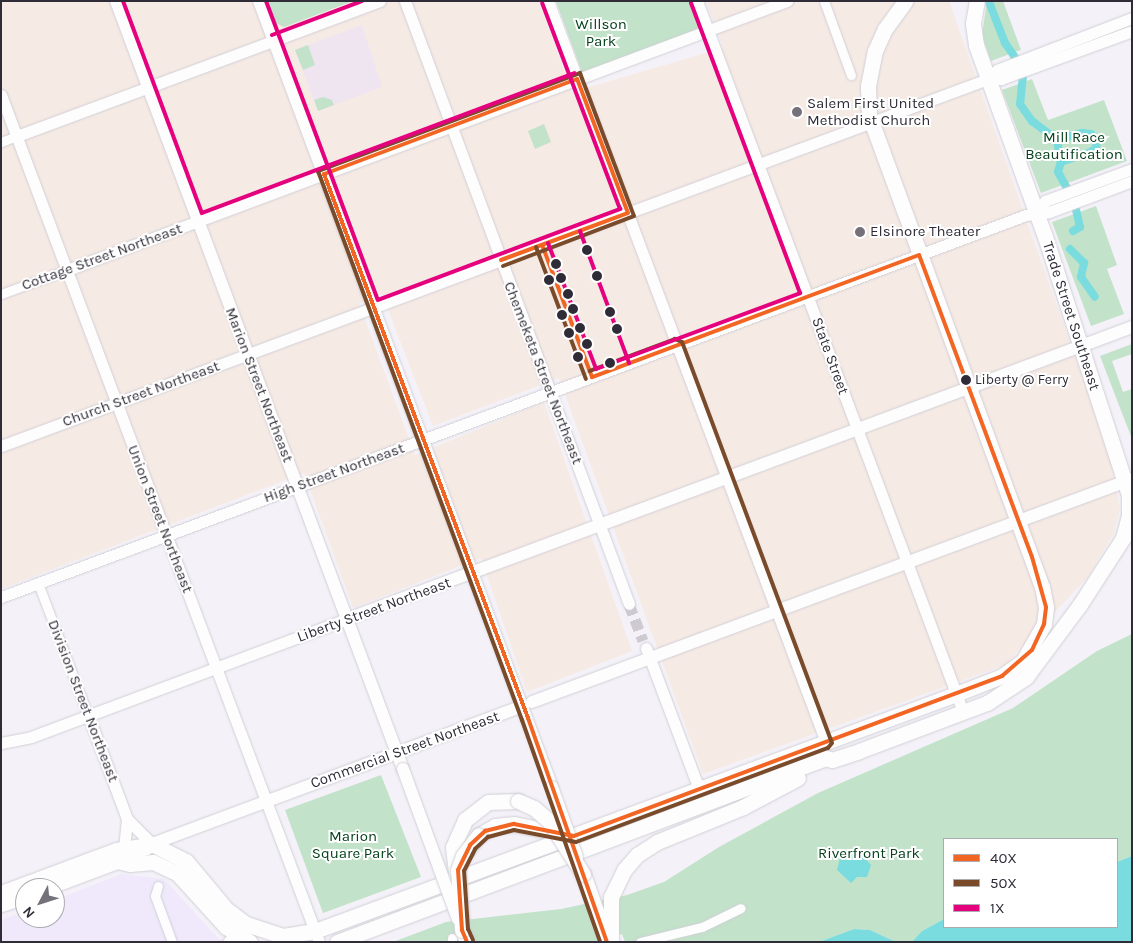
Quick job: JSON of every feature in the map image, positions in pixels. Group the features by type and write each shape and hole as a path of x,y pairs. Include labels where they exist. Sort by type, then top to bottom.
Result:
{"highway":[{"path":"120,854 130,864 153,862 172,869 231,938 253,935 316,936 457,880 956,694 1013,670 1032,650 1044,624 1045,597 1019,521 968,388 871,122 868,86 875,52 885,29 906,1"},
{"name":"Trade Street Southeast","path":"832,760 963,712 998,697 1026,677 1114,554 1126,532 1130,486 1079,347 1037,212 988,79 974,33 977,1"},
{"path":"337,942 826,758 832,760 828,765 743,807 657,842 637,855 624,870 611,897 609,942"},
{"path":"457,880 453,847 465,820 477,808 493,801 518,801 534,808 549,821 583,874 609,942"},
{"path":"458,938 458,870 466,851 479,835 495,826 514,824 574,836"},
{"path":"1,893 152,844 186,862 226,909 253,935"},
{"path":"65,879 120,854"},
{"path":"1,904 15,899"}],"main road":[{"name":"Marion Street Northeast","path":"116,1 397,752 458,938"},
{"path":"259,1 473,572 528,704 552,787 583,874"},
{"name":"Liberty Street Northeast","path":"347,619 1132,327"},
{"name":"Commercial Street Northeast","path":"152,844 564,690 646,649 777,611 1019,521 1130,486"}],"street":[{"path":"1,142 380,1"},
{"name":"Chemeketa Street Northeast","path":"405,1 450,127 629,604"},
{"path":"548,1 826,742"},
{"name":"State Street","path":"697,1 963,712"},
{"name":"Cottage Street Northeast","path":"1,294 787,1"},
{"path":"824,1 851,74"},
{"path":"988,79 997,70 1132,18"},
{"path":"988,79 1001,79 1132,30"},
{"name":"Church Street Northeast","path":"1,446 115,402 374,308 988,79"},
{"name":"Union Street Northeast","path":"1,95 316,936"},
{"path":"1037,212 1045,201 1132,169"},
{"path":"1037,212 1049,212 1132,181"},
{"name":"High Street Northeast","path":"1,597 1037,212"},
{"path":"687,371 691,340"},
{"name":"Division Street Northeast","path":"38,583 127,819"},
{"name":"Liberty Street Northeast","path":"1,743 31,737 347,619"},
{"path":"646,649 699,789"},
{"path":"127,819 152,844"},
{"path":"120,854 127,819"},
{"path":"158,886 155,896 172,942"},
{"path":"640,942 702,927 741,908"}],"shaded area":[{"path":"1,1 539,1 572,92 723,48 706,1 949,1 1108,450 1120,508 1114,533 1088,577 1005,665 703,774 559,378 433,426 382,294 359,303 415,455 544,402 632,651 527,692 481,558 353,608 304,473 1,589"},
{"path":"362,25 382,87 318,111 295,50"},
{"path":"121,874 164,879 219,939 228,942 1,942 1,920 15,915 15,928 65,928 65,896"}],"green space":[{"path":"269,1 353,1 284,27 274,22"},
{"name":"Willson Park","path":"556,1 691,1 701,29 582,72"},
{"path":"987,1 1003,1 1021,50 991,61 982,35"},
{"path":"308,45 315,65 303,70 295,50"},
{"name":"Mill Race Beautification","path":"1032,79 1048,120 1104,100 1127,161 1041,193 1002,90"},
{"path":"323,97 332,100 334,105 318,111 314,100"},
{"path":"544,124 551,142 535,149 528,131"},
{"name":"Mill Race Beautification","path":"1096,206 1117,265 1107,269 1124,314 1091,326 1052,222"},
{"path":"1132,344 1132,354 1112,361 1123,392 1132,389 1132,439 1100,356"},
{"name":"Riverfront Park","path":"1132,634 1132,856 1118,862 1118,838 943,838 943,920 922,931 912,942 896,942 870,930 854,929 819,942 625,942 622,934 597,942 393,942 446,922 561,909 627,895 664,882 719,847 818,793 1013,708 1097,651"},
{"name":"Marion Square Park","path":"381,775 421,877 323,913 285,810"}],"water":[{"path":"851,853 862,855 871,865 867,877 857,877 851,883 837,870 840,858 845,860"},
{"path":"1132,856 1132,942 912,942 922,931 943,920 943,928 1118,928 1118,862"},
{"path":"854,929 870,930 896,942 819,942"}],"waterway":[{"path":"989,2 1005,43 1016,59"},
{"path":"1023,76 1020,104 1032,121 1057,140 1082,133 1091,134 1097,139 1096,148 1091,152 1061,162 1058,172 1067,188"},
{"path":"1057,140 1061,162"},
{"path":"1073,231 1080,227 1076,210"},
{"path":"1070,249 1084,263 1081,277 1095,297"}],"tunnel":[{"path":"629,604 643,640"}],"transit line":[{"name":"1X","path":"123,1 202,213 575,73"},
{"name":"1X","path":"266,1 378,300 620,209 542,3"},
{"name":"1X","path":"272,35 362,1"},
{"name":"1X","path":"548,243 596,369 800,293 691,3"},
{"name":"50X","path":"503,266 634,216 580,73 318,171 522,720 600,942"},
{"name":"40X","path":"501,260 628,213 577,79 324,174 528,718 607,942"},
{"name":"1X","path":"580,231 629,363"},
{"name":"40X","path":"467,942 462,930 458,870 470,845 485,831 514,824 574,836 1002,676 1032,650 1044,624 1046,607 1032,557 919,255 592,377 542,245"},
{"name":"50X","path":"536,247 586,379"},
{"name":"50X","path":"473,940 468,929 464,871 475,849 488,837 514,830 576,842 828,748 832,743 682,342 675,339 590,371"}],"place":[{"name":"Salem First United Methodist Church","path":"797,112"},
{"name":"Elsinore Theater","path":"860,232"},
{"name":"Liberty @ Ferry","path":"966,380"}]}
